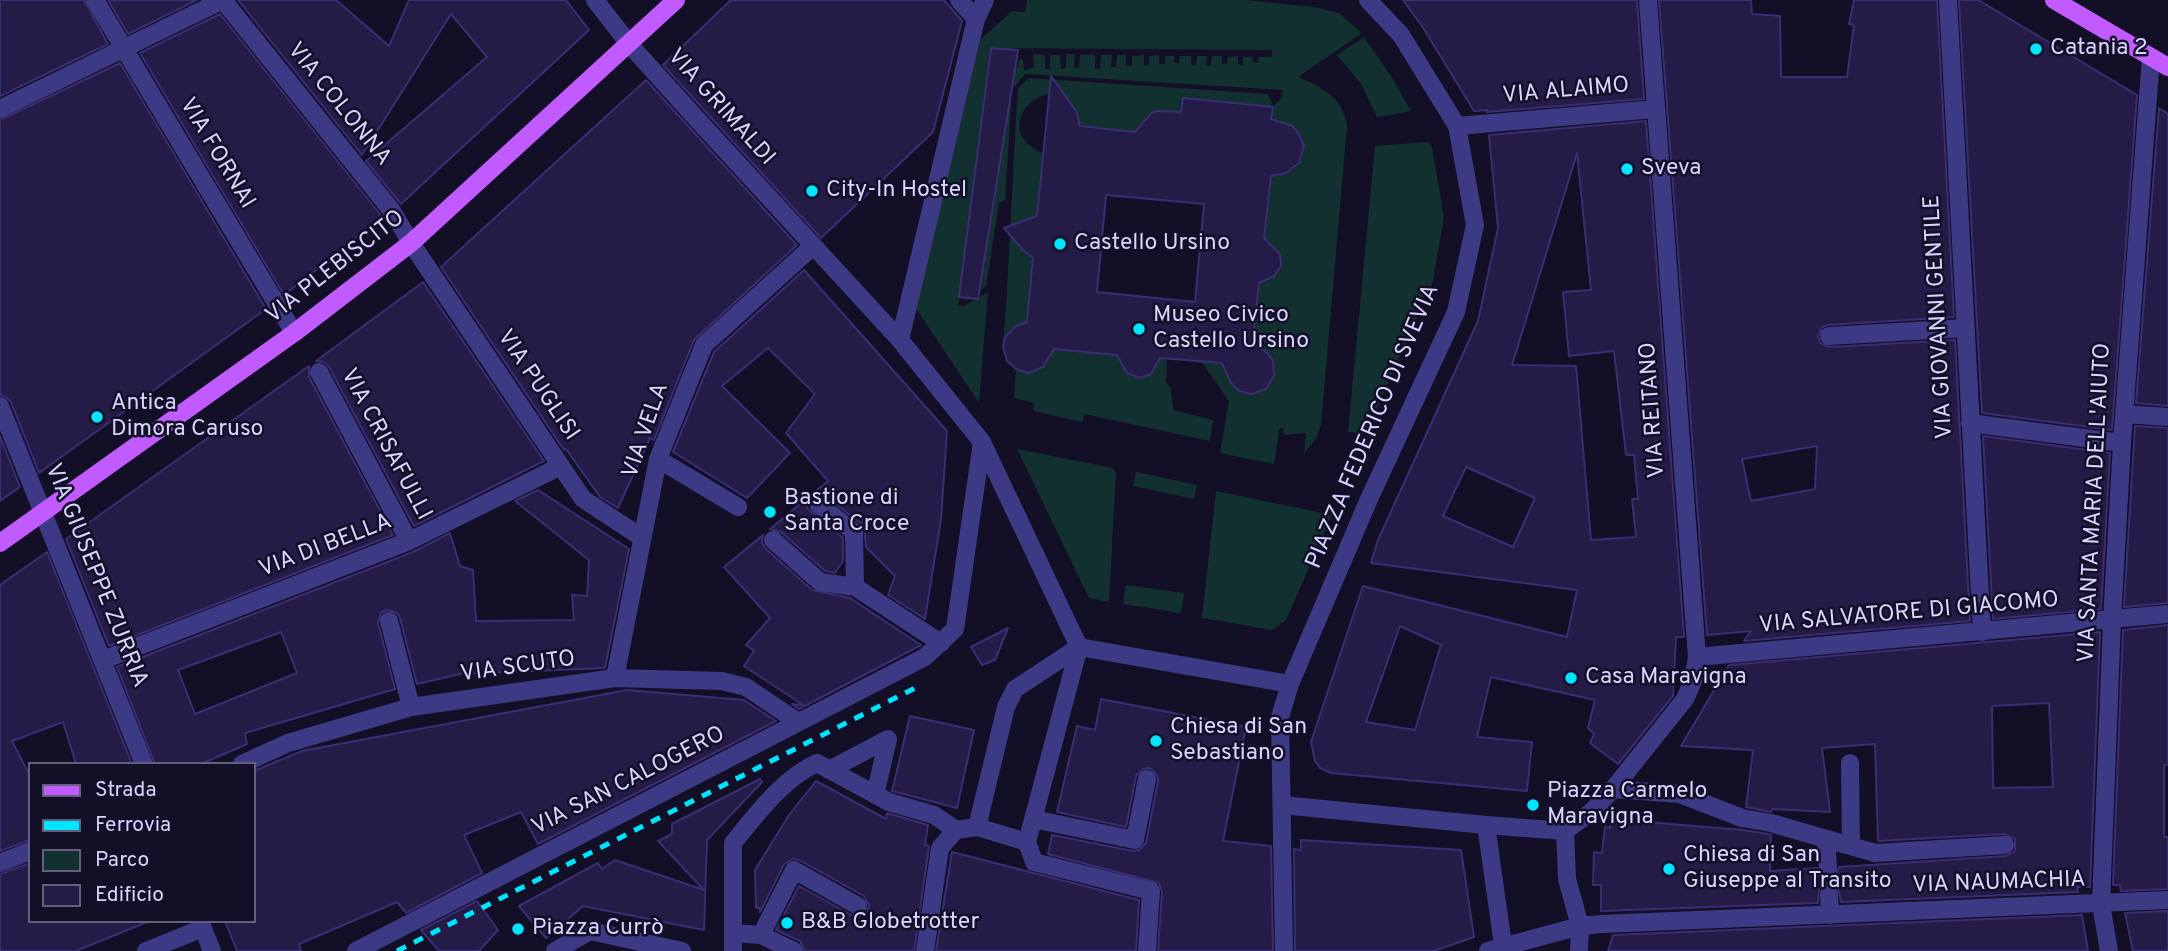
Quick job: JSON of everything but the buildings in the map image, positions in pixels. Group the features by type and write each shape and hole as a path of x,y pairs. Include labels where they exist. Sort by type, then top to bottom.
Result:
{"main road":[{"name":"VIA PLEBISCITO","path":"0,543 294,333 411,243 676,0"},
{"path":"2054,0 2168,67"}],"street":[{"name":"VIA FORNAI","path":"95,0 294,333"},
{"path":"0,109 223,0"},
{"name":"VIA COLONNA","path":"223,0 393,211 411,243"},
{"name":"VIA GRIMALDI","path":"595,0 629,44 900,340"},
{"path":"985,0 967,9 900,340 982,442 1079,647 1027,842 1034,862 1151,891 1147,951"},
{"name":"PIAZZA FEDERICO DI SVEVIA","path":"1284,951 1280,717 1290,684 1369,499 1456,312 1475,225 1457,126 1401,35 1368,0"},
{"name":"VIA REITANO","path":"1565,831 1591,812 1613,789 1685,699 1693,681 1697,657 1648,0"},
{"name":"VIA GIOVANNI GENTILE","path":"1948,0 1982,632"},
{"name":"VIA SANTA MARIA DELL'AIUTO","path":"2109,951 2101,904 2112,620 2122,443 2151,57"},
{"name":"VIA ALAIMO","path":"1457,126 1655,109"},
{"name":"VIA PUGLISI","path":"411,243 583,499 641,537"},
{"name":"VIA VELA","path":"615,678 658,459 704,345 813,246"},
{"path":"1829,336 1965,328"},
{"name":"VIA CRISAFULLI","path":"318,372 409,541"},
{"name":"VIA GIUSEPPE ZURRIA","path":"0,406 143,762"},
{"path":"2125,414 2168,417"},
{"path":"1970,423 2122,443"},
{"name":"VIA SAN CALOGERO","path":"356,951 925,657 955,629 982,442"},
{"path":"658,459 738,507"},
{"name":"VIA DI BELLA","path":"103,660 409,541 561,466"},
{"path":"818,504 854,533 855,587"},
{"path":"773,540 820,582 855,587 941,643"},
{"name":"VIA SALVATORE DI GIACOMO","path":"1697,657 2168,614"},
{"path":"389,621 411,707"},
{"path":"977,827 1006,707 1015,689 1079,647 1290,684"},
{"name":"VIA SCUTO","path":"246,762 288,743 411,707 615,678 722,681 746,687 799,722"},
{"path":"829,770 888,739 875,795"},
{"path":"794,951 761,935 733,942 733,843 763,807 803,769 817,763 889,802 934,815 956,830"},
{"path":"1850,764 1851,846"},
{"path":"1033,819 1135,840 1147,779"},
{"path":"1613,789 1680,794 1742,818 1770,822 1875,853 2004,845"},
{"path":"1282,805 1565,831 1567,879 1580,926 1579,951"},
{"path":"1486,825 1495,948"},
{"path":"925,951 940,848 956,830 977,827 1027,842"},
{"path":"1826,839 1828,868"},
{"path":"0,863 28,852"},
{"path":"761,935 794,870 858,906"},
{"path":"1829,894 1830,915"},
{"name":"VIA NAUMACHIA","path":"1495,948 1580,926 2168,900"},
{"path":"146,951 171,945 202,924 212,951"},
{"path":"560,948 590,931 682,951"}],"green space":[{"path":"1027,0 1246,0 1314,7 1339,13 1362,33 1298,77 1323,90 1336,101 1345,116 1347,126 1321,425 1317,437 1304,454 1306,433 1284,435 1283,427 1279,430 1274,464 1220,453 1229,401 1201,361 1228,364 1231,383 1242,392 1253,394 1263,391 1271,383 1274,374 1273,364 1266,354 1251,347 1259,280 1274,276 1280,261 1278,252 1264,243 1272,175 1286,173 1295,168 1303,149 1301,139 1295,131 1285,124 1271,122 1272,107 1183,98 1180,122 1167,113 1155,112 1146,118 1139,132 1079,126 1071,105 1058,95 1044,95 1031,102 1022,114 1020,127 1026,141 1043,153 1037,218 1018,242 1023,250 1033,255 1027,323 1010,330 1003,347 1018,89 1028,78 1268,94 1273,106 1281,99 1283,90 1025,74 1012,90 1005,200 999,203 986,286 965,301 970,264 984,267 986,262 971,259 972,247 987,250 988,245 973,242 974,230 989,232 991,227 976,224 977,213 991,216 993,211 978,208 979,198 995,199 997,66 1018,68 1019,59 1023,59 1024,71 1034,67 1033,54 1045,55 1045,69 1050,69 1050,55 1060,55 1061,69 1066,68 1066,54 1075,54 1074,67 1079,68 1080,55 1095,55 1095,69 1100,69 1101,55 1112,55 1111,67 1116,67 1117,55 1126,55 1126,66 1132,66 1132,56 1144,55 1144,65 1149,66 1149,56 1159,55 1159,64 1165,64 1165,56 1174,56 1174,63 1179,63 1180,56 1191,56 1191,64 1196,65 1197,56 1207,56 1206,65 1211,66 1212,56 1222,56 1222,64 1227,64 1228,57 1238,56 1238,64 1243,65 1243,57 1253,57 1253,62 1258,63 1259,57 1272,57 1272,50 990,48 958,306 964,306 988,292 979,403 915,307 981,39 1012,11 1025,12"},
{"path":"1364,37 1411,111 1377,117 1361,84 1337,55"},
{"path":"1428,142 1432,147 1444,217 1433,281 1368,429 1358,433 1348,432 1375,146"},
{"path":"1053,349 1122,355 1126,371 1140,378 1153,371 1157,358 1167,358 1166,382 1171,389 1173,410 1213,420 1210,441 1085,414 1082,422 1033,411 1034,403 1014,398 1016,369 1028,372 1039,369 1048,361"},
{"path":"1017,449 1113,468 1116,473 1109,602 1089,598"},
{"path":"1136,472 1197,485 1194,499 1133,486"},
{"path":"1216,491 1332,515 1286,620 1272,630 1202,618"},
{"path":"1126,585 1184,593 1181,613 1123,604"}],"railway":[{"path":"397,951 917,687"}],"place":[{"name":"Catania 2","path":"2036,49"},
{"name":"Sveva","path":"1627,169"},
{"name":"City-In Hostel","path":"812,191"},
{"name":"Castello Ursino","path":"1060,244"},
{"name":"Museo Civico Castello Ursino","path":"1139,329"},
{"name":"Antica Dimora Caruso","path":"97,417"},
{"name":"Bastione di Santa Croce","path":"770,512"},
{"name":"Casa Maravigna","path":"1571,678"},
{"name":"Chiesa di San Sebastiano","path":"1156,741"},
{"name":"Piazza Carmelo Maravigna","path":"1533,805"},
{"name":"Chiesa di San Giuseppe al Transito","path":"1669,869"},
{"name":"B&B Globetrotter","path":"787,923"},
{"name":"Piazza Currò","path":"518,929"}]}
